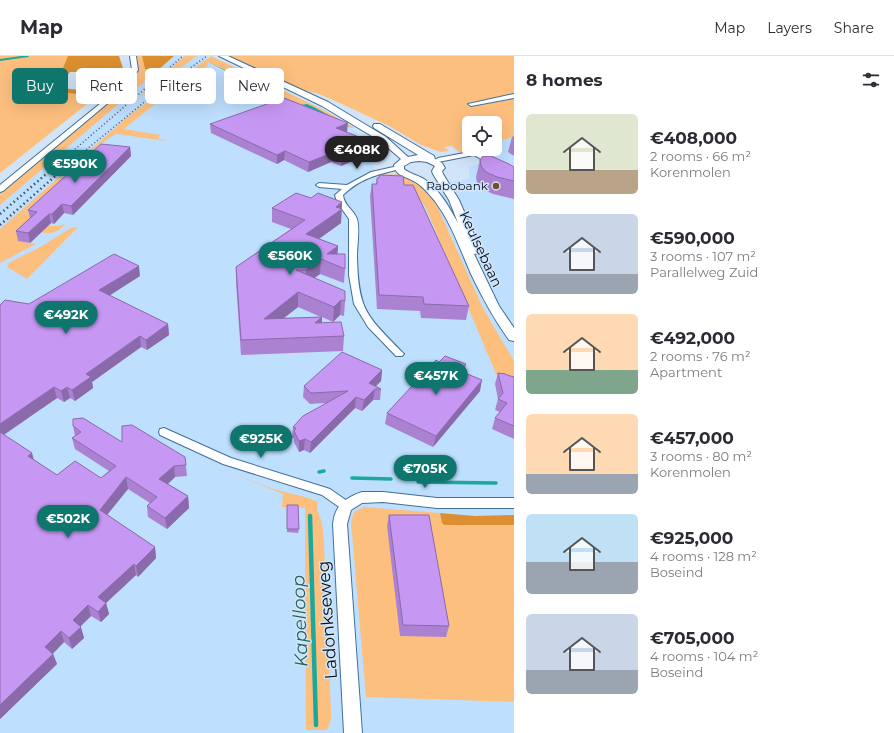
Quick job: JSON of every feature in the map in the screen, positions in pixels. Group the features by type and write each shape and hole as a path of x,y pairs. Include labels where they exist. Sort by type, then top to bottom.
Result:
{"main road":[{"name":"Keulsebaan","path":"222,56 330,106 375,133 393,147 393,150 407,169 434,192 448,213 492,307 514,337"},
{"name":"Keulsebaan","path":"330,106 346,110 382,128 401,140 403,144 435,164 449,191 491,287 514,325"},
{"path":"407,169 435,164"},
{"path":"407,169 435,164"}],"street":[{"path":"0,189 125,86 135,70 133,56"},
{"path":"471,104 514,96"},
{"path":"435,164 474,154 514,177"},
{"path":"399,354 371,324 358,303 354,288 353,219 350,212 343,207 339,199 339,195 347,187 366,176 375,173 407,169"},
{"path":"319,185 347,187"},
{"path":"164,432 184,443 227,461 326,492 346,506 356,499 368,496 436,503 514,503"},
{"name":"Ladonkseweg","path":"346,506 341,514 340,524 352,733"}],"shaded area":[{"path":"0,56 71,56 68,57 63,68 12,68 12,104 68,104 68,93 76,94 76,104 87,104 0,173"},
{"path":"68,56 119,56 123,68 76,68 76,72 70,72 68,75 68,68 63,68"},
{"path":"137,56 142,56 145,69 145,81 137,88 137,72"},
{"path":"142,56 174,56 160,68 145,69"},
{"path":"166,56 209,56 206,59 208,58 208,62 224,71 224,104 284,104 284,99 358,133 356,136 357,138 371,144 383,155 382,159 372,164 379,178 404,184 451,182 469,179 469,167 491,160 485,156 502,156 502,140 514,137 514,733 0,733 0,197 109,104 137,104 137,81 145,74 145,104 216,104 216,68 152,68"},
{"path":"185,56 197,56 180,68 171,68"},
{"path":"211,56 236,68 224,68 224,69 208,62 207,66 204,68 194,68"},
{"path":"230,56 514,56 514,95 467,103 472,106 514,99 514,137 502,140 502,116 462,116 462,152 460,153 452,146 444,147 449,151 441,152 421,145 391,127 342,104 319,94 303,90 284,81 284,68 256,68"},
{"path":"68,89 76,90 76,94 68,93"},
{"path":"284,91 322,109 355,128 352,128 307,104 300,105 284,98"},
{"path":"284,98 300,105 307,104 314,107 352,128 284,99"},
{"path":"107,104 118,104 0,205 0,192"},
{"path":"145,104 155,104 124,129 160,135 158,138 167,141 117,134 91,151 60,177 68,178 28,213 39,226 58,226 65,224 53,233 30,230 18,241 36,244 0,263 0,229 131,114"},
{"path":"400,174 418,181 434,199 483,308 514,361 514,382 497,376 425,206 405,184 379,178 378,175"},
{"path":"78,227 27,279 7,267 9,263 14,260 35,250 71,228"},
{"path":"231,473 273,489 309,498 318,502 317,509 322,523 324,543 331,713 331,719 327,730 306,730 305,508 282,507 283,494"},
{"path":"364,507 440,513 444,525 514,525 514,702 366,697 351,522 354,512"},
{"path":"440,513 475,516 514,515 514,525 444,525 442,523"}],"building":[{"path":"284,98 348,123 336,128 374,143 342,157 332,153 309,162 285,151 277,155 210,124 267,104 284,104"},
{"path":"101,144 130,147 71,206 62,204 28,233 16,231 37,212 28,210"},
{"path":"483,156 491,156 514,167 514,181 497,177 486,172 481,166 480,160"},
{"path":"379,175 403,176 404,185 413,185 469,306 424,304 423,297 379,295 372,184 377,184 377,178 379,178"},
{"path":"296,193 311,198 318,193 342,202 336,207 342,209 306,234 338,246 327,254 345,254 345,269 321,259 306,270 296,270 345,291 345,301 341,300 334,307 298,292 264,319 322,317 315,323 341,322 344,336 241,340 236,267 305,220 272,208"},
{"path":"114,254 139,266 99,290 168,324 146,340 140,336 86,374 91,377 72,390 67,387 61,391 54,387 0,424 0,305 5,300 29,304"},
{"path":"342,352 382,370 369,383 381,389 375,389 364,400 356,397 311,442 305,439 299,441 294,431 296,428 293,427 303,416 348,391 311,393 304,386"},
{"path":"445,356 466,364 460,371 482,380 436,436 387,413 436,360 439,362"},
{"path":"498,373 514,377 514,426 495,418 507,403 498,399 503,393"},
{"path":"83,418 122,442 122,426 132,425 185,457 186,465 174,466 159,479 188,496 165,518 147,506 157,497 126,477 100,510 155,547 136,566 134,564 98,597 106,603 98,612 88,605 73,620 81,627 69,638 61,631 45,647 53,654 0,705 0,432 32,453 28,456 57,475 75,461 101,478 116,466 72,438 81,432 73,426 73,419"},
{"path":"287,505 298,505 299,529 287,529"},
{"path":"389,515 429,515 449,626 403,625"}],"waterway":[{"path":"0,60 28,56"},
{"name":"Kapelloop","path":"319,472 324,471"},
{"name":"Kapelloop","path":"352,478 391,479"},
{"name":"Kapelloop","path":"418,482 496,483"},
{"name":"Kapelloop","path":"310,516 316,725"}],"railway":[{"path":"59,163 183,56"},
{"path":"70,163 153,95 207,56"},
{"path":"0,214 60,162"},
{"path":"0,225 71,162"}],"place":[{"name":"Rabobank","path":"496,186"}]}
